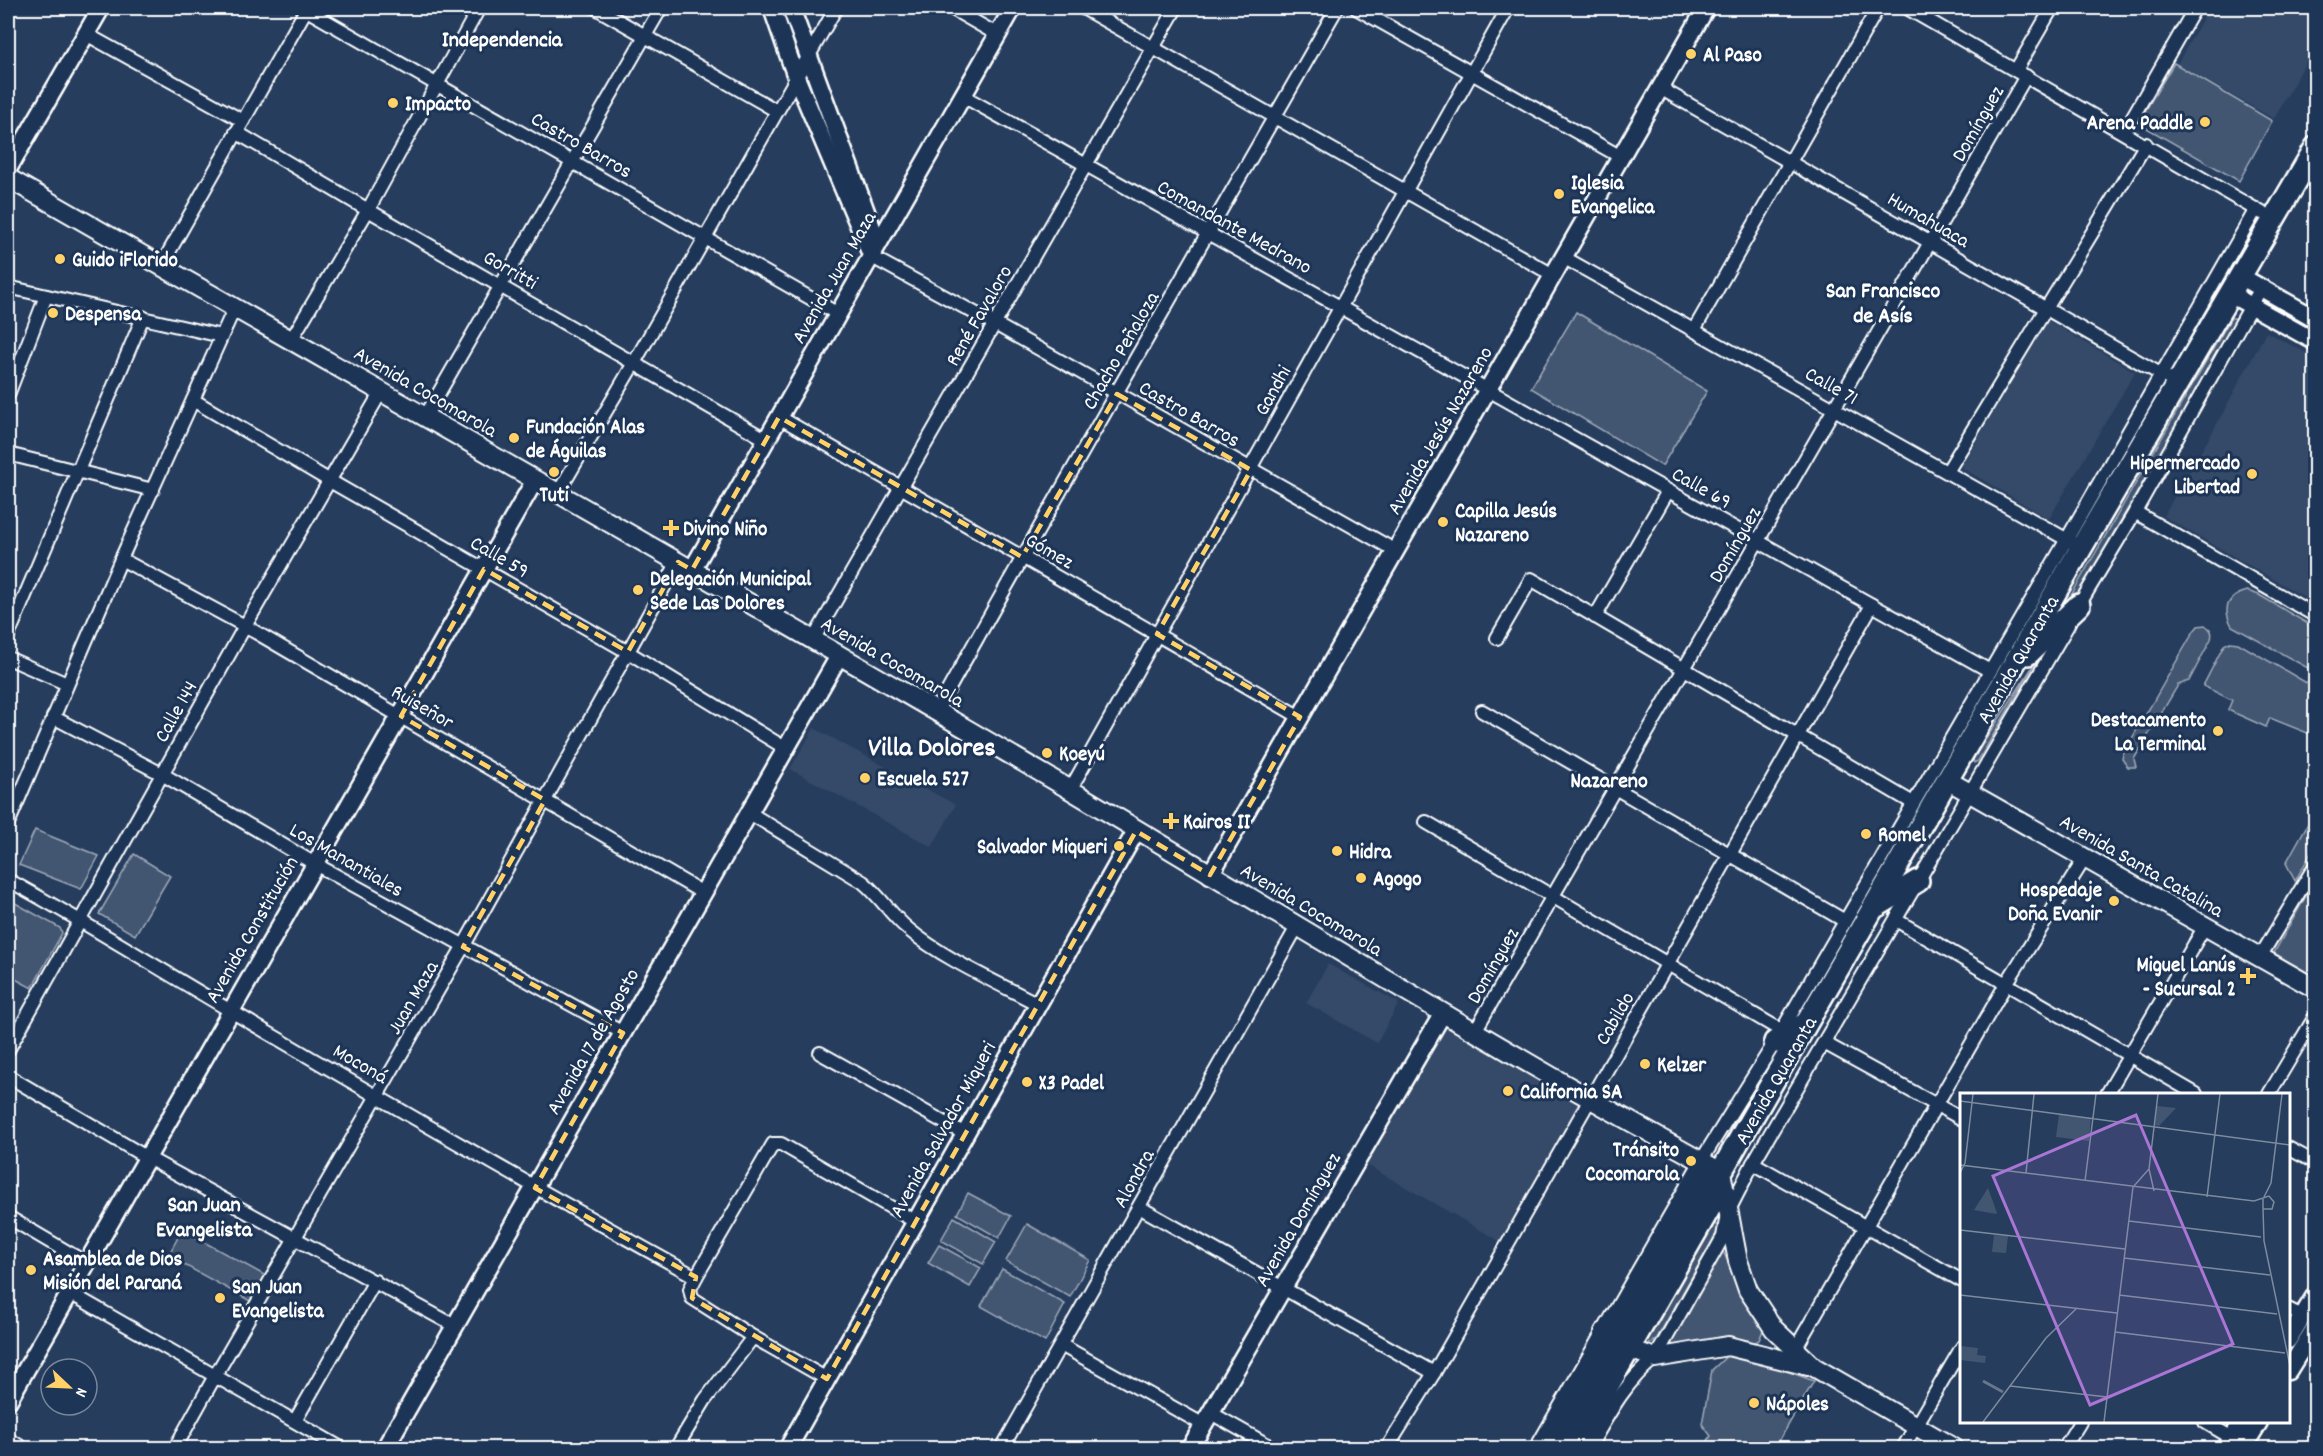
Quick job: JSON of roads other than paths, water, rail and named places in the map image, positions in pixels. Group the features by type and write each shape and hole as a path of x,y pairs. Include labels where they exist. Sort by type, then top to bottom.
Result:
{"highway":[{"name":"Avenida Quaranta","path":"1554,1449 1616,1341 1717,1195 1721,1173 1874,908 1939,776 2170,379 2235,285 2265,214 2316,147"},
{"path":"2000,671 2079,605"},
{"path":"1874,908 1918,881"},
{"path":"1778,1036 1809,1023"},
{"name":"Avenida Quaranta","path":"1572,1449 1616,1341"}],"main road":[{"path":"8,169 101,8"},
{"path":"772,8 796,77 875,250"},
{"path":"791,8 875,250"},
{"name":"Avenida Juan Maza","path":"685,566 767,440 1013,8"},
{"name":"Avenida Jesús Nazareno","path":"1210,875 1706,8"},
{"name":"Avenida Cocomarola","path":"8,178 813,640 1070,790 1443,1013 1721,1173"},
{"path":"2235,285 2261,288 2316,319"},
{"path":"2235,285 2251,306 2316,342"},
{"name":"Avenida Constitución","path":"8,1401 535,480"},
{"name":"Avenida 17 de Agosto","path":"385,1449 839,656"},
{"name":"Avenida Santa Catalina","path":"1939,776 2316,989"},
{"name":"Avenida Salvador Miqueri","path":"788,1449 1136,831"},
{"name":"Avenida Domínguez","path":"1190,1449 1443,1013"},
{"path":"1721,1173 1727,1214 1738,1261 1748,1290 1767,1322 1794,1351 1814,1367 1954,1449"},
{"path":"2290,1338 2316,1294"},
{"path":"2290,1367 2302,1317"},
{"path":"1616,1341 1655,1358 1728,1346 1814,1367"},
{"path":"2239,1446 2242,1423"},
{"path":"2239,1446 2258,1423"}],"street":[{"path":"161,266 306,8"},
{"name":"Castro Barros","path":"306,8 436,85 838,314"},
{"path":"291,340 368,210 479,8"},
{"path":"596,8 777,111"},
{"path":"425,417 661,8"},
{"path":"558,493 836,8"},
{"path":"951,8 998,35"},
{"path":"1083,8 1553,275"},
{"name":"René Favaloro","path":"813,640 1176,8"},
{"name":"Chacho Peñaloza","path":"936,712 1337,8"},
{"path":"1356,8 1621,157"},
{"name":"Gandhi","path":"1070,790 1508,8"},
{"path":"1694,330 1878,8"},
{"path":"1910,8 2265,214 2170,379"},
{"name":"Domínguez","path":"1475,1031 1931,242 2021,73 2052,8"},
{"path":"2124,132 2195,8"},
{"name":"Gorritti","path":"86,34 240,126 368,210 767,440"},
{"name":"Humahuaca","path":"1660,88 2170,379"},
{"name":"Comandante Medrano","path":"963,96 1488,391"},
{"path":"1947,472 2146,144"},
{"name":"Castro Barros","path":"875,250 996,324 1395,551"},
{"name":"Calle 71","path":"1563,257 2074,544"},
{"path":"8,287 221,336"},
{"path":"1589,1449 1617,1401 1639,1372 1655,1358 1723,1237 1727,1214 1753,1162 2135,512 2261,288"},
{"path":"8,395 12,370 46,296"},
{"path":"8,824 121,559 234,309"},
{"path":"8,636 144,317"},
{"name":"Calle 69","path":"1488,391 1872,606 2000,671"},
{"name":"Calle 144","path":"8,1050 245,626 381,392"},
{"name":"Calle 59","path":"193,400 628,652 785,748"},
{"name":"Gómez","path":"779,417 1300,717"},
{"path":"8,457 153,490"},
{"path":"1595,617 1668,491"},
{"path":"2135,512 2316,616"},
{"name":"Ruiseñor","path":"121,559 245,626 703,893"},
{"name":"Juan Maza","path":"175,1449 378,1096 628,652 685,566"},
{"path":"1497,638 1531,579 1913,803"},
{"name":"Cabildo","path":"1387,1449 1434,1373 1872,606"},
{"path":"8,658 68,684"},
{"path":"1482,711 1845,921"},
{"name":"Los Manantiales","path":"54,717 162,774 315,864 622,1033"},
{"path":"1536,1449 1616,1341 1701,1161 1778,1036 1913,803 1939,776"},
{"path":"748,812 863,882 908,929 926,942 1038,1004"},
{"path":"1426,822 1668,963 1778,1036"},
{"path":"1794,1351 2006,984 2085,858"},
{"path":"2260,957 2316,864"},
{"name":"Moconá","path":"8,880 82,920 230,1011 535,1188 693,1283 692,1298 753,1337 827,1379"},
{"path":"1896,920 2193,1093"},
{"path":"2108,1093 2205,926"},
{"name":"Alondra","path":"1002,1449 1297,927"},
{"path":"2270,1093 2316,1015"},
{"path":"1824,1043 1960,1118"},
{"path":"820,1053 964,1134"},
{"path":"8,1076 148,1158 455,1326"},
{"path":"693,1283 773,1144 781,1144 916,1222"},
{"path":"2290,1149 2316,1164"},
{"path":"1753,1162 1865,1228 1960,1280"},
{"path":"1139,1207 1434,1373"},
{"path":"8,1217 86,1263"},
{"path":"295,1421 375,1281"},
{"path":"69,1293 341,1449"},
{"path":"676,1449 705,1400 753,1337"},
{"path":"1061,1345 1207,1419 1273,1449"},
{"path":"1903,1449 1960,1350"},
{"path":"2064,1449 2079,1423"},
{"path":"2206,1423 2239,1446"},
{"path":"8,1440 23,1449"}],"place":[{"name":"Al Paso","path":"1691,54"},
{"name":"Impacto","path":"393,103"},
{"name":"Arena Paddle","path":"2205,122"},
{"name":"Iglesia Evangelica","path":"1559,194"},
{"name":"Guido iFlorido","path":"60,259"},
{"name":"Despensa","path":"53,313"},
{"name":"Fundación Alas de Águilas","path":"514,438"},
{"name":"Tuti","path":"554,472"},
{"name":"Hipermercado Libertad","path":"2252,474"},
{"name":"Capilla Jesús Nazareno","path":"1443,522"},
{"name":"Divino Niño","path":"671,528"},
{"name":"Delegación Municipal Sede Las Dolores","path":"638,590"},
{"name":"Destacamento La Terminal","path":"2218,731"},
{"name":"Koeyú","path":"1047,753"},
{"name":"Escuela 527","path":"865,778"},
{"name":"Kairos II","path":"1171,821"},
{"name":"Romel","path":"1866,834"},
{"name":"Salvador Miqueri","path":"1119,846"},
{"name":"Hidra","path":"1337,851"},
{"name":"Agogo","path":"1361,878"},
{"name":"Hospedaje Doña Evanir","path":"2114,901"},
{"name":"Miguel Lanús - Sucursal 2","path":"2248,976"},
{"name":"Kelzer","path":"1645,1064"},
{"name":"X3 Padel","path":"1027,1082"},
{"name":"California SA","path":"1508,1091"},
{"name":"Tránsito Cocomarola","path":"1691,1161"},
{"name":"Asamblea de Dios Misión del Paraná","path":"31,1270"},
{"name":"San Juan Evangelista","path":"220,1298"},
{"name":"Nápoles","path":"1754,1403"}],"district":[{"name":"Independencia","path":"502,38"},
{"name":"San Francisco de Asís","path":"1883,302"},
{"name":"Villa Dolores","path":"932,746"},
{"name":"Nazareno","path":"1609,779"},
{"name":"San Juan Evangelista","path":"204,1216"}]}
